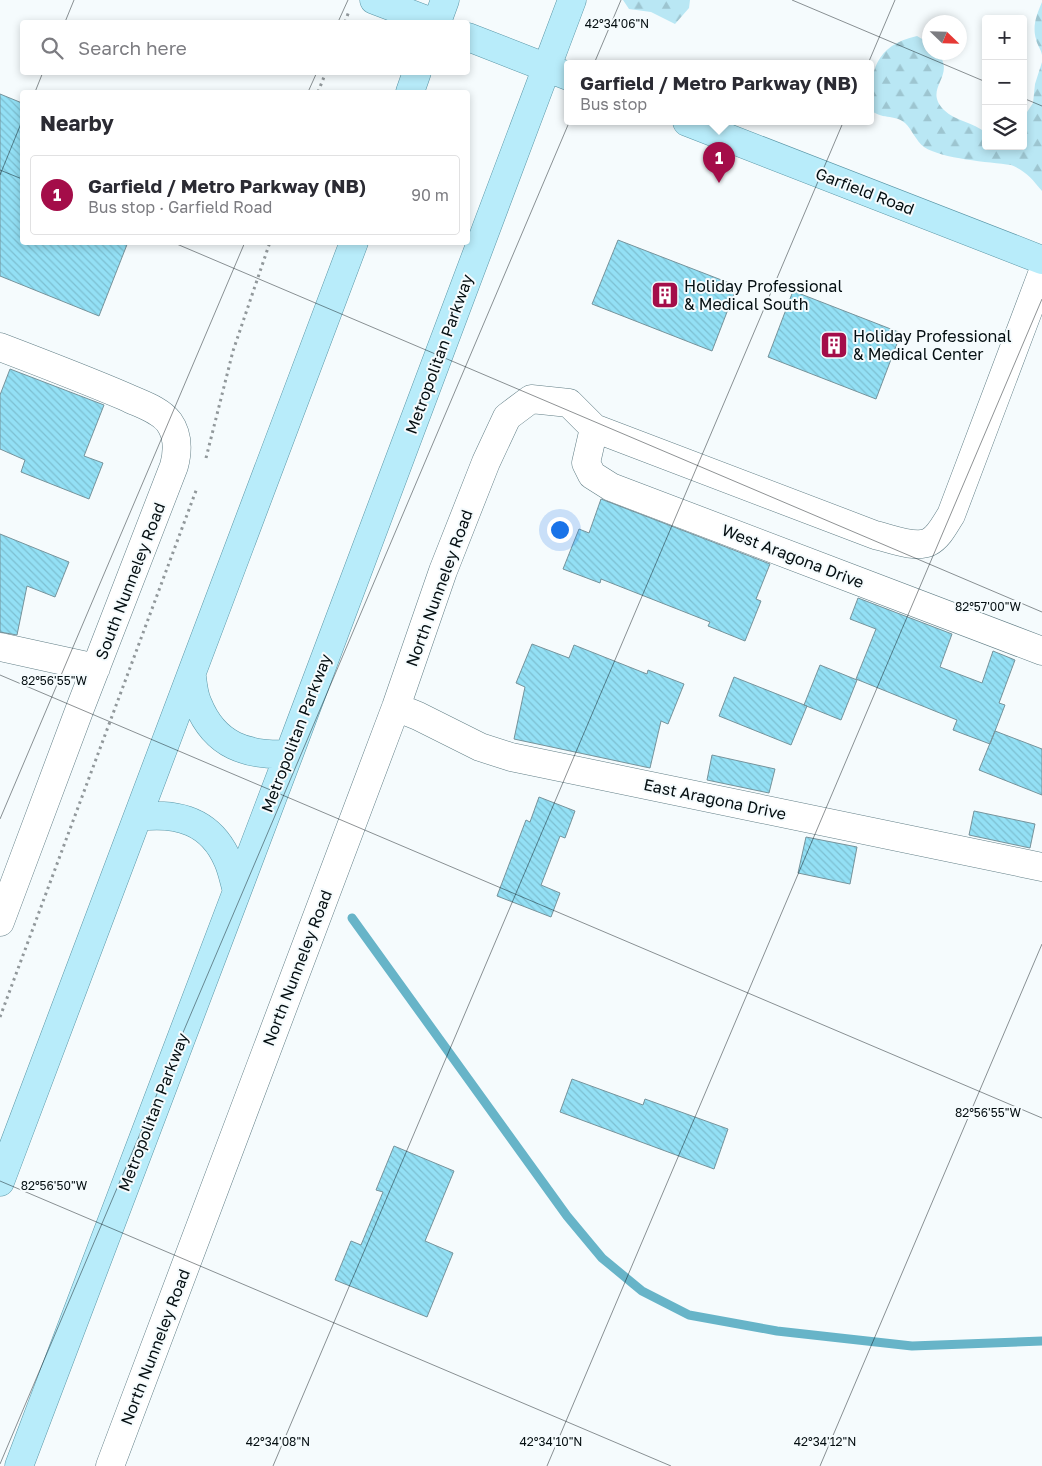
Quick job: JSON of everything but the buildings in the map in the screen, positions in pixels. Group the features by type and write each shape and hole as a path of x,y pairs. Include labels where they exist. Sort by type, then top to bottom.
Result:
{"main road":[{"path":"374,0 427,20"},
{"path":"438,20 445,0"},
{"name":"Metropolitan Parkway","path":"19,1466 289,754 557,72 572,0"},
{"path":"470,38 557,72"},
{"path":"411,90 416,75"},
{"name":"Garfield Road","path":"695,125 1042,260"},
{"path":"0,1182 192,677 353,245"},
{"path":"192,677 197,702 205,718 215,731 230,744 248,752 269,755 289,754"},
{"path":"138,817 173,816 190,820 204,828 228,861 237,891"}],"street":[{"name":"North Nunneley Road","path":"110,1466 396,707 450,553 486,462 507,416 531,399 569,403 594,428 875,534 908,544 928,543 940,532 951,515 1042,274"},
{"name":"South Nunneley Road","path":"0,347 107,389 154,410 168,421 175,435 178,450 174,466 0,922"},
{"name":"West Aragona Drive","path":"594,428 586,463 592,474 611,487 1042,651"},
{"path":"0,647 96,668"},
{"name":"East Aragona Drive","path":"396,707 480,747 511,757 1042,867"}],"path":[{"path":"319,90 325,75"}],"green space":[{"path":"623,0 690,0 689,8 675,24 651,12 629,9"},
{"path":"1042,2 1042,55 1035,34 1035,25"},
{"path":"917,36 922,39 922,60 942,60 944,69 936,95 938,102 948,114 982,130 982,150 1027,150 1027,112 1033,103 1035,84 1042,62 1042,191 1032,179 1016,167 932,151 921,144 901,120 878,115 874,112 874,72 884,53 892,46"}],"waterway":[{"path":"352,918 567,1216 602,1258 642,1291 689,1315 777,1331 912,1346 1042,1341"}],"place":[{"name":"Garfield / Metro Parkway (NB)","path":"719,183"},
{"name":"Holiday Professional & Medical South","path":"665,295"},
{"name":"Holiday Professional & Medical Center","path":"834,345"}]}
